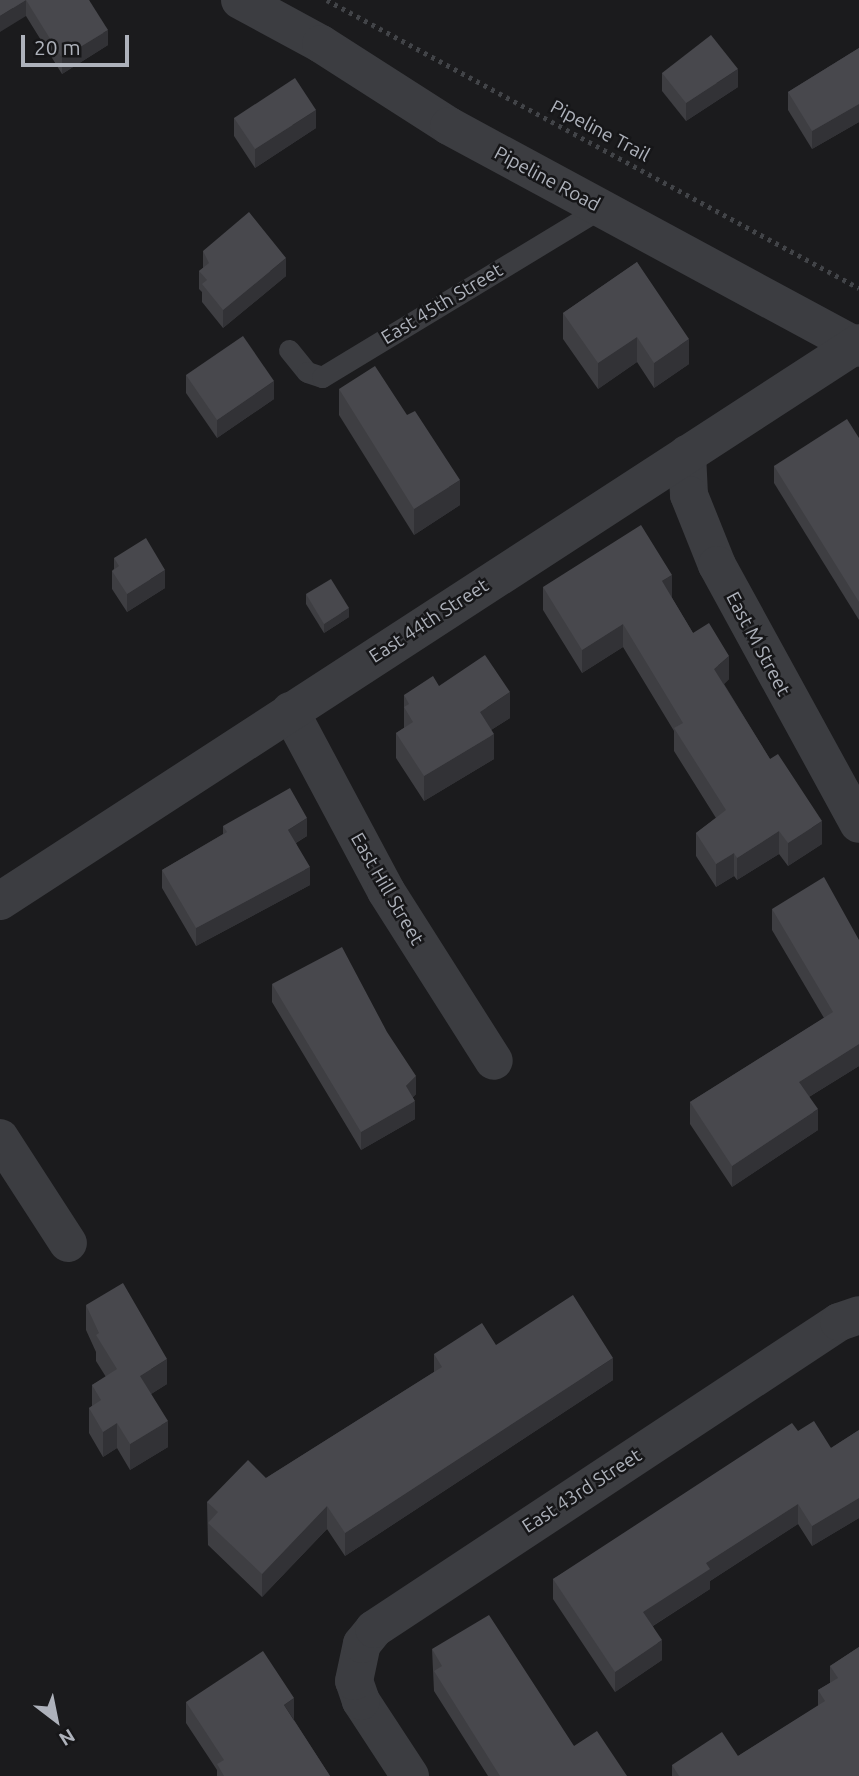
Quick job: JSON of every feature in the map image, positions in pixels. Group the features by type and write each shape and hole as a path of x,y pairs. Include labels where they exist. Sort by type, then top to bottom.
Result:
{"street":[{"name":"Pipeline Road","path":"240,0 321,44 449,126 858,346"},
{"name":"East 44th Street","path":"0,901 687,454 858,346"},
{"name":"East M Street","path":"687,454 689,495 717,565 859,824"},
{"name":"East Hill Street","path":"290,711 386,891 494,1061"},
{"path":"0,1138 68,1243"},
{"name":"East 43rd Street","path":"410,1776 361,1701 354,1681 356,1663 374,1629 839,1322 859,1315"}],"lane":[{"name":"East 45th Street","path":"289,350 307,372 322,377 601,208"}],"path":[{"name":"Pipeline Trail","path":"327,0 859,288"}],"building":[{"path":"0,0 26,0 0,16"},
{"path":"26,0 89,0 108,30 62,58"},
{"path":"711,35 738,69 686,103 662,73"},
{"path":"859,48 859,104 812,131 788,92"},
{"path":"295,78 316,110 255,149 234,118"},
{"path":"249,212 286,258 223,310 202,284 207,280 199,271 209,263 203,251"},
{"path":"637,262 689,339 654,363 637,337 598,363 563,313"},
{"path":"243,336 274,381 217,420 186,375"},
{"path":"375,366 407,415 415,411 460,480 414,509 339,389"},
{"path":"847,419 859,438 859,602 774,466"},
{"path":"641,525 672,575 662,581 693,633 709,623 729,656 714,669 770,759 778,754 822,821 788,843 779,831 737,858 734,853 716,864 696,833 726,810 674,728 683,723 623,624 582,650 543,587"},
{"path":"146,538 165,570 127,594 112,571 119,566 114,558"},
{"path":"331,579 349,608 324,624 306,594"},
{"path":"485,655 510,692 480,712 494,734 424,776 396,733 413,722 404,707 409,704 404,695 433,676 439,686"},
{"path":"290,788 307,818 288,830 310,867 196,928 162,870 227,832 223,826"},
{"path":"824,877 859,940 859,1044 799,1082 818,1109 732,1166 690,1102 833,1012 772,909"},
{"path":"342,947 387,1032 416,1076 406,1086 415,1101 361,1132 272,984"},
{"path":"123,1283 167,1359 140,1376 168,1421 130,1444 117,1423 103,1432 89,1408 101,1400 92,1385 117,1369 96,1335 99,1333 86,1305"},
{"path":"573,1295 613,1358 345,1533 327,1506 262,1574 208,1523 218,1512 207,1502 248,1460 266,1478 442,1367 434,1354 482,1323 496,1345"},
{"path":"814,1421 831,1448 859,1430 859,1498 812,1526 798,1504 706,1563 710,1569 643,1612 662,1640 615,1672 553,1579 792,1423 798,1431"},
{"path":"489,1615 574,1746 597,1731 627,1776 500,1776 434,1671 442,1666 432,1649"},
{"path":"859,1647 859,1776 679,1776 672,1765 722,1732 738,1756 825,1701 818,1690 838,1678 830,1666"},
{"path":"263,1651 294,1698 284,1705 330,1776 224,1776 217,1764 224,1760 186,1702"}]}
